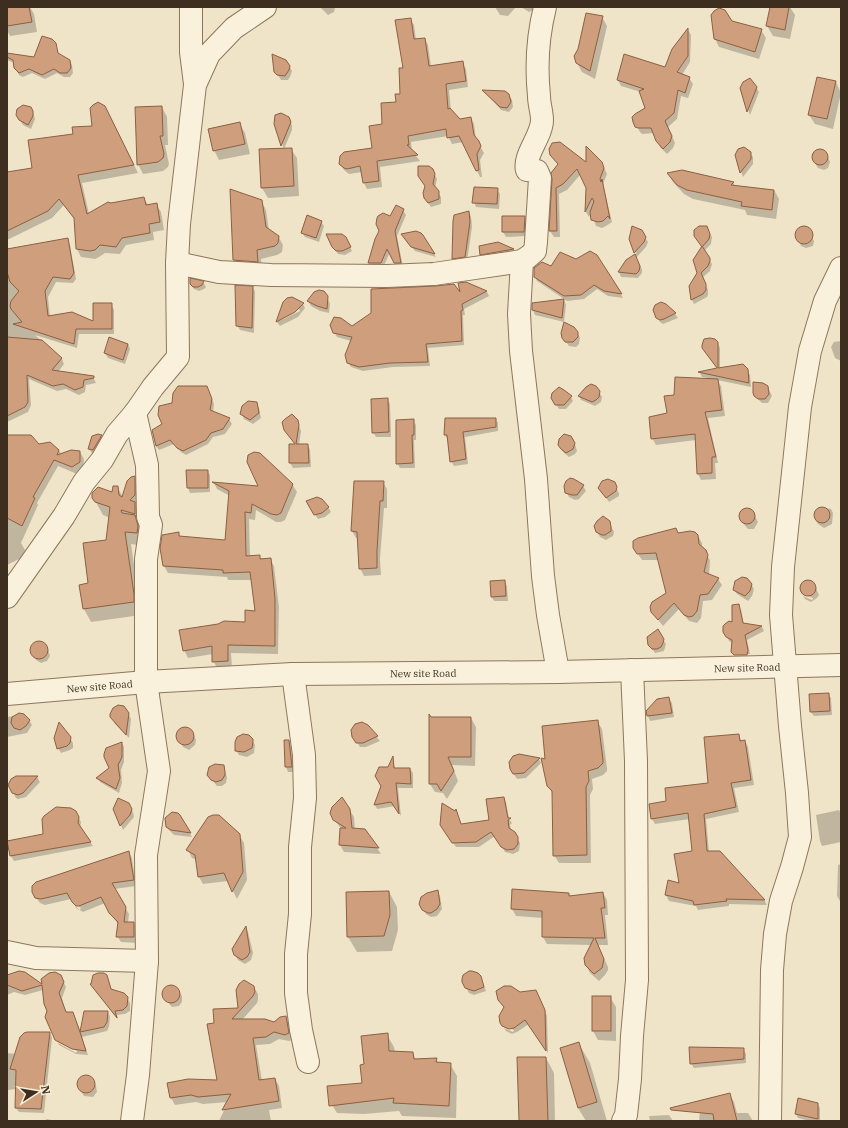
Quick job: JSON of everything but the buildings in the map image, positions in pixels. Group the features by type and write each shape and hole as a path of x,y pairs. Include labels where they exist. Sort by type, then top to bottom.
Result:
{"street":[{"path":"7,597 64,516 84,482 102,460 117,434 178,357 177,263 195,85 191,52 191,7"},
{"path":"195,85 209,54 234,28 265,7"},
{"path":"177,263 219,272 272,275 387,276 434,274 522,261 528,257 535,251 540,178 537,171 527,170 526,163 540,130 542,120 538,96 538,64 541,24 545,7"},
{"path":"522,261 519,314 521,351 536,478 543,576 548,616 558,672"},
{"path":"770,1121 772,970 775,934 781,901 800,837 780,615 782,583 800,407 810,351 825,301 841,268"},
{"path":"132,1121 138,1075 147,962 146,855 159,771 146,682 146,559 151,525 148,517 147,465 135,413"},
{"name":"New site Road","path":"7,694 146,682 293,674 558,672 841,665"},
{"path":"623,1121 626,1115 630,1079 637,980 636,784 632,670"},
{"path":"293,674 304,755 305,791 300,847 300,914 296,954 296,993 301,1030 308,1062"},
{"path":"7,952 36,958 147,962"}]}
